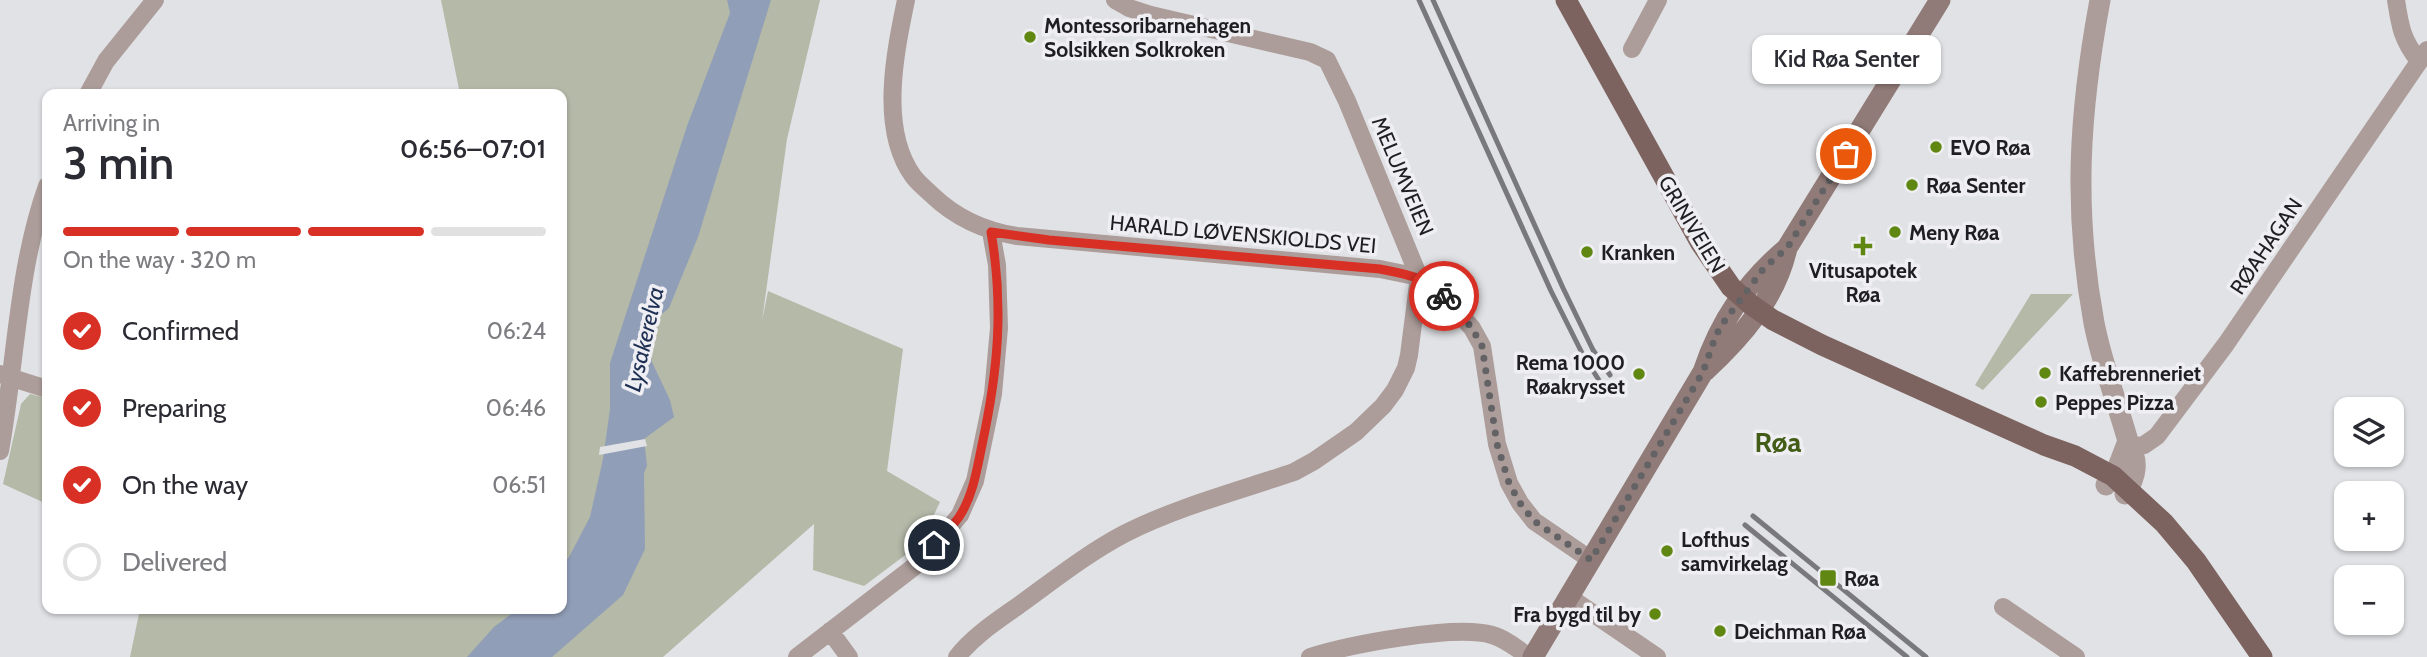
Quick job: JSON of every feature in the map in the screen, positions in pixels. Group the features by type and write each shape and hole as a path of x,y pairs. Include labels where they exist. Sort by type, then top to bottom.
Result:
{"main road":[{"name":"GRINIVEIEN","path":"1566,0 1700,242 1723,277 1741,297 1759,311 1822,345 2074,456 2122,489 2164,523 2185,546 2262,657"},
{"path":"1703,372 1742,336 1759,311 1781,272 1787,248 1940,0"},
{"path":"1531,657 1703,372 1716,335 1741,297 1768,264 1787,248"}],"street":[{"path":"91,89 106,61 155,0"},
{"name":"HARALD LØVENSKIOLDS VEI","path":"906,0 893,62 894,127 902,156 914,177 943,206 991,232 1049,240 1380,269 1419,277 1435,286 1472,328 1482,346 1497,444 1509,483 1520,503 1534,521 1591,560"},
{"name":"MELUMVEIEN","path":"957,657 985,630 1124,534 1156,520 1294,472 1314,461 1356,432 1389,398 1406,368 1419,277 1409,248 1327,60 1310,52 1151,15 1115,0"},
{"path":"1632,49 1658,0"},
{"path":"2100,0 2081,136 2081,225 2095,325 2128,446 2136,463 2132,483 2122,489"},
{"path":"2396,0 2401,31 2408,47 2423,55"},
{"name":"RØAHAGAN","path":"2128,446 2144,445 2157,436 2227,344 2423,55"},
{"path":"0,450 5,376 37,213 42,200"},
{"path":"797,657 919,563 960,515 975,481 993,394 999,328 997,265 991,232"},
{"path":"5,376 42,387"},
{"path":"1569,597 1657,657"},
{"path":"2003,607 2076,657"},
{"path":"830,631 849,657"},
{"path":"1310,657 1365,644 1446,632 1468,632 1490,634 1503,639 1531,657"}],"green space":[{"path":"441,0 820,0 787,139 762,321 768,291 903,349 887,471 940,502 920,544 864,586 813,570 814,524 663,657 130,657 139,614 567,614 567,89 459,89"},
{"path":"2031,294 2073,294 1983,390 1975,385"},
{"path":"30,394 42,397 42,502 3,484 21,404"}],"water":[{"name":"Lysakerelva","path":"727,0 771,0 698,237 669,308 657,318 651,360 670,400 674,417 644,439 647,466 644,473 645,549 623,595 552,657 467,657 494,627 511,614 567,614 567,559 590,517 603,459 610,409 610,363 687,126 730,13"}],"pier":[{"path":"645,439 647,446 599,455 600,447"}],"railway":[{"path":"1419,0 1551,291 1583,355 1602,385"},
{"path":"1433,0 1563,288 1593,350 1610,375"},
{"path":"1753,516 1926,657"},
{"path":"1745,525 1907,657"}],"way so far":[{"path":"1444,296 1472,328 1482,346 1497,444 1509,483 1520,503 1534,521 1591,560 1703,372 1723,323 1764,268 1787,248 1846,154"}],"place":[{"name":"Montessoribarnehagen Solsikken Solkroken","path":"1030,37"},
{"name":"EVO Røa","path":"1936,147"},
{"name":"Kid Røa Senter","path":"1846,154"},
{"name":"Røa Senter","path":"1912,185"},
{"name":"Meny Røa","path":"1895,232"},
{"name":"Vitusapotek Røa","path":"1863,246"},
{"name":"Kranken","path":"1587,252"},
{"name":"Kaffebrenneriet","path":"2045,373"},
{"name":"Rema 1000 Røakrysset","path":"1639,374"},
{"name":"Peppes Pizza","path":"2041,402"},
{"name":"Lofthus samvirkelag","path":"1667,551"},
{"name":"Røa","path":"1828,578"},
{"name":"Fra bygd til by","path":"1655,614"},
{"name":"Deichman Røa","path":"1720,631"}],"district":[{"name":"Røa","path":"1778,442"}],"route":[{"path":"934,545 960,515 975,481 993,394 999,328 997,265 991,232 1049,240 1380,269 1419,277 1435,286 1444,296"}]}
